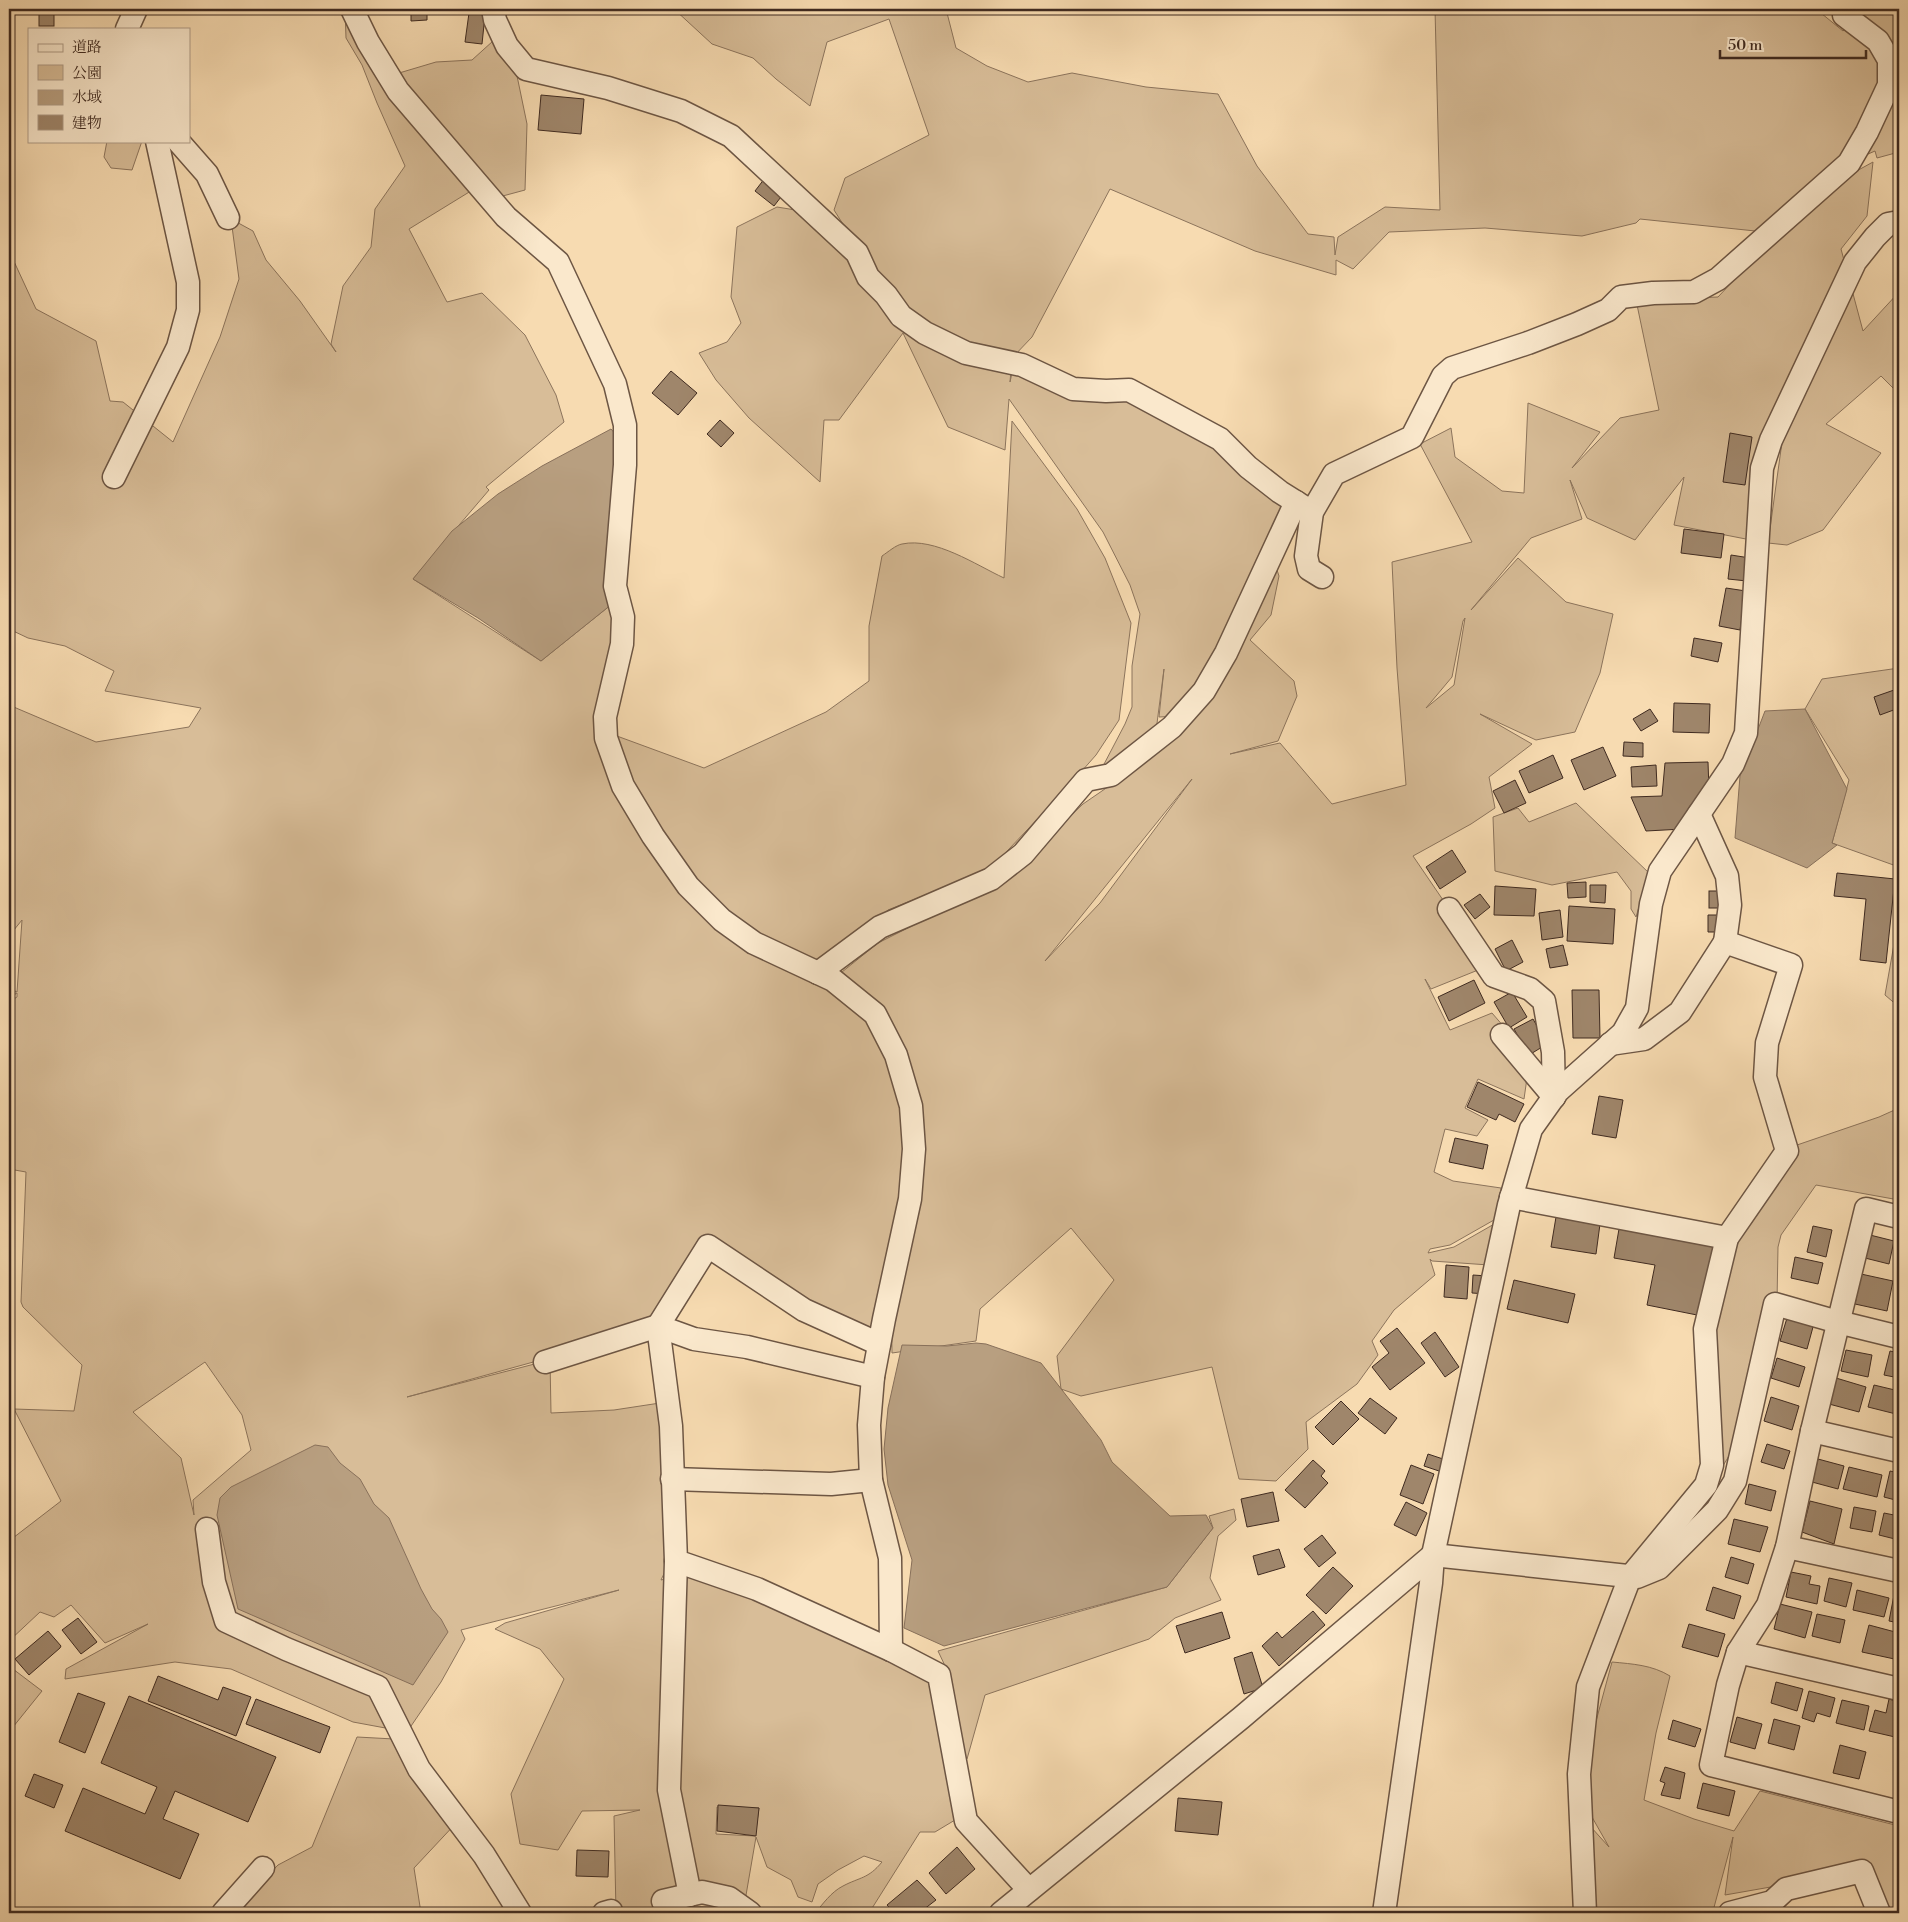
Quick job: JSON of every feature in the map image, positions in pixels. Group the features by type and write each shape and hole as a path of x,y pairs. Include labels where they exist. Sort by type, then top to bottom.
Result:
{"street":[{"path":"127,28 136,9"},
{"path":"352,9 368,42 398,92 506,217 558,262 615,384 625,425 626,465 615,586 623,617 622,644 605,717 606,738 622,786 653,836 688,886 722,920 754,943 833,980 876,1014 896,1055 911,1106 914,1149 910,1199 873,1377 870,1425 871,1480 890,1558 891,1650"},
{"path":"493,9 495,20 507,46 526,70 608,88 681,111 731,136 857,253 868,276 902,316 925,333 966,353 1022,365 1073,388 1106,391 1129,390 1220,439 1248,467 1280,492 1304,507"},
{"path":"818,973 880,927 991,878 1023,854 1086,780 1111,775 1172,727 1204,691 1226,654 1304,507 1334,474 1412,438 1443,376 1452,368 1528,343 1577,324 1608,310 1620,297 1653,293 1694,292 1718,280 1849,164 1867,132 1889,85 1889,60 1878,41 1844,15"},
{"path":"114,477 178,347 188,310 188,282 157,142"},
{"path":"179,142 208,174 228,218"},
{"path":"1384,1913 1431,1582 1433,1556 1511,1197 1531,1129 1558,1091 1623,1033 1637,1008 1651,904 1660,871 1733,764 1746,733 1762,468 1770,440 1855,262 1888,224 1899,222"},
{"path":"1304,507 1306,556 1309,569 1322,577"},
{"path":"1610,1044 1644,1039 1680,1012 1725,942 1730,905 1727,876 1700,814"},
{"path":"1449,909 1494,976 1530,989 1544,1001 1553,1052 1554,1097"},
{"path":"1586,1913 1579,1774 1588,1687 1630,1577 1706,1485 1712,1465 1705,1329 1727,1238 1787,1151 1765,1077 1767,1043 1791,965 1725,942"},
{"path":"1502,1035 1554,1097"},
{"path":"1511,1197 1727,1238"},
{"path":"1899,1217 1866,1209 1812,1431 1787,1547 1768,1605 1738,1652 1728,1685 1711,1765 1899,1812"},
{"path":"690,1894 669,1790 676,1561 671,1426 658,1326 708,1246 804,1310 879,1344"},
{"path":"1001,1913 1241,1718 1433,1556 1630,1577 1636,1577 1659,1568 1717,1510 1734,1481 1775,1304 1899,1337"},
{"path":"545,1362 658,1326 694,1339 747,1347 873,1377"},
{"path":"1812,1431 1899,1452"},
{"path":"672,1479 831,1484 871,1480"},
{"path":"207,1529 214,1582 226,1621 286,1649 378,1687 419,1769 484,1855 520,1913"},
{"path":"1787,1547 1899,1571"},
{"path":"676,1561 757,1589 891,1650 939,1675 966,1821 1029,1890"},
{"path":"1738,1652 1899,1689"},
{"path":"223,1913 263,1868"},
{"path":"1730,1913 1772,1902 1786,1889 1862,1871 1879,1913"},
{"path":"663,1901 702,1892 729,1898 750,1913"}],"green space":[{"path":"345,9 479,186 409,229 447,302 482,293 525,335 556,395 564,422 486,487 489,490 413,579 541,661 612,604 622,644 606,732 704,768 826,712 869,681 869,626 882,556 895,547 902,544 915,543 941,548 1004,578 1012,421 1077,509 1105,558 1131,623 1119,720 1096,755 990,869 888,910 819,973 875,1014 923,1134 911,1067 882,1010 842,972 878,943 1005,879 1083,804 1131,771 1181,716 1159,717 1164,669 1156,731 1102,768 1132,707 1132,666 1140,614 1130,585 1103,532 1009,399 1005,450 948,427 903,333 839,420 824,420 820,482 749,418 716,380 699,353 727,342 741,323 731,297 737,227 777,207 814,213 897,309 834,210 845,178 929,135 889,19 827,42 810,106 753,58 712,44 674,9 946,9 956,48 987,66 1028,82 1072,73 1146,87 1218,94 1257,166 1308,234 1334,237 1335,255 1338,237 1385,207 1440,210 1435,9 1816,9 1843,31 1867,9 1899,9 1899,152 1877,158 1875,151 1827,172 1765,232 1640,219 1636,223 1582,236 1485,228 1389,232 1353,269 1336,260 1336,275 1255,251 1110,189 1032,337 1012,358 1010,382 1014,364 1073,389 1129,390 1296,502 1272,555 1279,576 1271,615 1250,640 1294,681 1297,696 1278,741 1230,754 1280,743 1332,804 1406,785 1397,668 1392,562 1472,542 1420,444 1451,428 1455,457 1502,491 1524,493 1528,403 1600,432 1572,468 1620,418 1659,410 1636,300 1718,297 1811,196 1873,162 1867,216 1841,249 1863,331 1899,292 1899,394 1881,376 1826,424 1881,453 1823,530 1787,545 1768,543 1783,435 1751,540 1674,525 1684,477 1635,540 1587,518 1570,480 1582,519 1531,538 1471,610 1518,558 1566,602 1613,614 1600,673 1575,732 1536,740 1480,714 1532,744 1489,777 1495,808 1471,824 1413,856 1488,966 1431,989 1425,979 1450,1030 1492,1013 1530,1057 1524,1099 1478,1079 1465,1108 1488,1120 1477,1136 1445,1129 1434,1172 1453,1181 1501,1188 1501,1216 1450,1245 1430,1249 1428,1253 1454,1247 1496,1223 1489,1265 1432,1261 1430,1259 1435,1275 1394,1310 1372,1341 1378,1355 1357,1384 1306,1422 1308,1449 1276,1481 1239,1479 1212,1367 1081,1396 1061,1389 1057,1356 1114,1280 1071,1228 980,1309 976,1341 892,1353 891,1287 874,1337 796,1300 704,1237 655,1320 555,1356 407,1397 550,1360 551,1413 614,1410 660,1403 671,1559 661,1580 665,1579 676,1561 939,1675 960,1817 935,1832 920,1832 869,1913 815,1913 835,1891 868,1875 882,1862 864,1856 838,1870 818,1884 812,1902 798,1897 791,1880 767,1867 756,1837 745,1901 729,1894 671,1908 730,1905 733,1913 616,1913 614,1816 640,1810 582,1811 558,1850 520,1844 511,1794 564,1679 540,1649 495,1629 505,1623 619,1590 461,1630 465,1639 441,1682 407,1732 353,1722 231,1669 175,1662 65,1679 66,1669 148,1624 105,1643 71,1605 54,1617 40,1612 9,1641 9,1541 61,1501 14,1409 74,1411 82,1365 23,1307 21,1302 26,1172 9,1169 9,1002 17,997 17,993 9,998 9,988 17,992 22,920 9,936 9,705 96,742 189,727 201,708 105,691 114,671 65,646 28,638 9,629 9,258 11,255 36,309 96,341 110,401 123,402 173,442 220,337 239,279 231,219 253,231 266,260 300,301 336,352 331,344 343,286 371,247 375,209 405,166 362,65 346,38","holes":["1465,618 1454,685 1426,708 1452,677","1192,779 1100,903 1045,961","205,1362 242,1415 251,1450 193,1500 194,1515 181,1458 133,1412","717,1807 759,1808 755,1836 716,1834"]},
{"path":"493,41 516,71 527,124 525,190 499,197 389,76 436,62 472,60"},
{"path":"107,142 142,142 132,170 111,168 104,157"},
{"path":"1899,668 1899,867 1832,843 1849,780 1805,709 1822,679"},
{"path":"1576,803 1649,873 1636,917 1631,909 1631,891 1617,872 1552,885 1495,871 1493,817 1518,808 1529,822"},
{"path":"1899,916 1899,1007 1885,995"},
{"path":"1899,1108 1899,1200 1816,1185 1781,1235 1778,1247 1777,1302 1732,1451 1721,1469 1710,1324 1740,1232 1784,1171 1797,1145 1879,1117"},
{"path":"1234,1509 1236,1520 1218,1536 1210,1578 1221,1600 1175,1618 1149,1639 985,1695 967,1759 960,1766 947,1670 938,1651 1167,1587 1213,1528 1209,1516"},
{"path":"1612,1662 1649,1667 1670,1676 1656,1733 1644,1800 1694,1819 1734,1831 1760,1791 1899,1826 1899,1913 1888,1913 1862,1871 1725,1895 1733,1837 1713,1911 1696,1913 1585,1913 1581,1816 1609,1847 1580,1796 1595,1725"},
{"path":"9,1666 42,1691 9,1732"},
{"path":"357,1737 394,1739 458,1821 414,1868 421,1913 235,1913 238,1906 278,1865 312,1847"}],"water":[{"path":"611,429 618,437 612,604 541,661 478,618 413,579 452,531 498,494 542,466"},
{"path":"1805,709 1847,789 1832,843 1837,845 1807,868 1735,838 1740,776 1765,711"},
{"path":"976,1343 986,1344 1041,1363 1101,1440 1112,1462 1170,1516 1206,1515 1213,1528 1167,1587 944,1646 904,1628 912,1560 888,1485 884,1449 888,1408 902,1345 947,1346"},
{"path":"315,1445 328,1447 340,1463 360,1479 374,1504 389,1518 421,1589 448,1632 413,1685 238,1609 217,1515 220,1498 231,1487"}],"building":[{"path":"39,9 54,9 54,26 39,26"},
{"path":"393,9 427,9 427,20 411,21 411,10 393,11"},
{"path":"434,9 460,9 459,14 434,13"},
{"path":"469,13 485,15 482,44 465,42"},
{"path":"541,95 584,99 581,134 538,130"},
{"path":"765,178 784,193 774,206 755,191"},
{"path":"671,371 697,393 678,415 652,393"},
{"path":"720,420 734,433 721,447 707,434"},
{"path":"1730,433 1752,437 1745,485 1723,482"},
{"path":"1684,529 1724,534 1721,558 1681,553"},
{"path":"1731,555 1750,558 1747,581 1728,579"},
{"path":"1726,588 1746,591 1740,630 1719,626"},
{"path":"1694,638 1722,643 1718,662 1691,656"},
{"path":"1897,689 1899,708 1880,715 1874,697"},
{"path":"1674,703 1710,704 1709,733 1673,732"},
{"path":"1650,709 1658,721 1641,731 1633,719"},
{"path":"1624,742 1643,743 1643,757 1623,756"},
{"path":"1603,747 1616,776 1584,790 1571,760"},
{"path":"1553,755 1563,778 1529,793 1519,771"},
{"path":"1708,762 1709,790 1683,829 1646,831 1631,797 1662,796 1665,763"},
{"path":"1656,765 1657,786 1632,787 1631,767"},
{"path":"1515,780 1526,803 1504,813 1493,791"},
{"path":"1452,850 1466,872 1440,889 1426,867"},
{"path":"1837,873 1895,879 1886,963 1860,960 1866,899 1834,896"},
{"path":"1586,882 1586,897 1568,898 1567,883"},
{"path":"1590,885 1606,885 1605,903 1590,902"},
{"path":"1495,886 1536,889 1534,916 1494,915"},
{"path":"1709,891 1724,891 1724,908 1709,908"},
{"path":"1480,894 1490,907 1475,919 1464,905"},
{"path":"1569,906 1615,909 1613,944 1567,941"},
{"path":"1560,910 1563,937 1542,940 1539,913"},
{"path":"1708,915 1723,915 1722,932 1708,932"},
{"path":"1512,940 1523,962 1506,971 1495,949"},
{"path":"1563,945 1568,965 1550,968 1546,949"},
{"path":"1474,980 1485,1003 1449,1021 1438,997"},
{"path":"1572,990 1599,990 1600,1038 1573,1038"},
{"path":"1512,992 1527,1017 1509,1028 1494,1002"},
{"path":"1533,1019 1547,1044 1529,1055 1514,1029"},
{"path":"1478,1082 1524,1104 1515,1122 1499,1114 1496,1120 1467,1107"},
{"path":"1599,1096 1623,1100 1616,1138 1592,1134"},
{"path":"1455,1138 1488,1145 1483,1169 1449,1162"},
{"path":"1556,1217 1600,1224 1596,1254 1551,1247"},
{"path":"1813,1226 1832,1230 1826,1257 1807,1252"},
{"path":"1619,1229 1715,1247 1702,1316 1647,1305 1655,1265 1614,1258"},
{"path":"1870,1235 1894,1241 1889,1264 1865,1258"},
{"path":"1795,1257 1823,1263 1818,1284 1791,1278"},
{"path":"1446,1265 1469,1267 1467,1299 1444,1297"},
{"path":"1861,1274 1893,1281 1887,1311 1855,1304"},
{"path":"1473,1275 1487,1276 1487,1294 1472,1293"},
{"path":"1514,1280 1575,1294 1568,1323 1507,1309"},
{"path":"1899,1281 1899,1303 1894,1301"},
{"path":"1787,1318 1813,1327 1807,1349 1780,1341"},
{"path":"1397,1328 1425,1363 1390,1390 1372,1367 1389,1353 1380,1341"},
{"path":"1435,1332 1459,1367 1445,1377 1421,1343"},
{"path":"1846,1350 1872,1355 1868,1377 1841,1371"},
{"path":"1890,1351 1899,1353 1899,1378 1884,1375"},
{"path":"1777,1358 1805,1367 1799,1387 1771,1378"},
{"path":"1836,1378 1866,1387 1859,1412 1829,1404"},
{"path":"1874,1385 1899,1391 1896,1414 1868,1407"},
{"path":"1771,1397 1799,1406 1792,1430 1764,1421"},
{"path":"1370,1398 1397,1418 1385,1434 1358,1413"},
{"path":"1341,1401 1359,1419 1333,1445 1315,1427"},
{"path":"1767,1444 1790,1451 1784,1469 1761,1462"},
{"path":"1428,1454 1446,1460 1442,1472 1424,1466"},
{"path":"1818,1459 1844,1466 1838,1489 1812,1482"},
{"path":"1313,1460 1325,1471 1321,1476 1328,1483 1305,1508 1285,1490"},
{"path":"1411,1465 1434,1474 1423,1504 1400,1495"},
{"path":"1849,1467 1882,1475 1877,1497 1843,1489"},
{"path":"1890,1471 1899,1473 1899,1501 1884,1497"},
{"path":"1749,1484 1776,1491 1771,1511 1745,1504"},
{"path":"1273,1492 1279,1521 1247,1527 1241,1499"},
{"path":"1810,1501 1842,1509 1834,1544 1802,1532"},
{"path":"1406,1502 1427,1513 1416,1536 1394,1525"},
{"path":"1854,1507 1876,1511 1872,1532 1850,1528"},
{"path":"1884,1513 1899,1516 1899,1540 1879,1535"},
{"path":"1734,1519 1768,1527 1760,1552 1728,1544"},
{"path":"1322,1535 1336,1553 1319,1567 1304,1549"},
{"path":"1279,1549 1285,1567 1258,1575 1253,1556"},
{"path":"1731,1557 1754,1564 1748,1584 1725,1577"},
{"path":"1333,1567 1353,1586 1326,1614 1306,1595"},
{"path":"1791,1572 1811,1576 1809,1584 1820,1586 1817,1604 1786,1597"},
{"path":"1829,1578 1852,1583 1846,1607 1824,1601"},
{"path":"1713,1587 1741,1596 1734,1619 1706,1610"},
{"path":"1857,1590 1889,1598 1884,1617 1853,1610"},
{"path":"1894,1595 1899,1596 1899,1623 1889,1621"},
{"path":"1780,1604 1812,1612 1805,1638 1774,1629"},
{"path":"1313,1611 1325,1625 1279,1666 1262,1646 1277,1632 1282,1638"},
{"path":"1222,1612 1230,1638 1185,1653 1176,1626"},
{"path":"1817,1614 1845,1620 1840,1643 1812,1636"},
{"path":"78,1618 97,1642 81,1654 62,1630"},
{"path":"1689,1624 1725,1634 1718,1657 1682,1647"},
{"path":"1869,1625 1899,1633 1899,1660 1862,1652"},
{"path":"48,1631 61,1646 29,1675 15,1659"},
{"path":"1252,1652 1263,1688 1244,1694 1234,1658"},
{"path":"158,1676 218,1700 223,1687 251,1697 236,1736 148,1701"},
{"path":"1776,1682 1803,1689 1797,1711 1771,1703"},
{"path":"1809,1691 1835,1698 1830,1717 1817,1713 1814,1722 1802,1718"},
{"path":"78,1693 105,1703 85,1753 59,1742"},
{"path":"129,1696 276,1757 248,1822 175,1791 163,1819 199,1834 180,1879 65,1831 83,1788 145,1814 157,1787 101,1763"},
{"path":"256,1699 330,1727 320,1753 246,1724"},
{"path":"1889,1699 1899,1702 1899,1720 1895,1737 1869,1731 1875,1710 1886,1713"},
{"path":"1842,1700 1869,1706 1864,1730 1836,1723"},
{"path":"1737,1717 1762,1724 1755,1749 1730,1742"},
{"path":"1774,1719 1800,1726 1794,1750 1768,1743"},
{"path":"1673,1720 1701,1729 1695,1747 1668,1739"},
{"path":"1840,1745 1866,1752 1859,1779 1833,1773"},
{"path":"1665,1767 1685,1773 1680,1799 1661,1795 1665,1783 1660,1781"},
{"path":"34,1774 63,1785 54,1808 25,1796"},
{"path":"1703,1783 1735,1791 1729,1816 1697,1808"},
{"path":"1178,1798 1222,1802 1218,1835 1175,1831"},
{"path":"718,1805 759,1808 756,1836 717,1831"},
{"path":"957,1847 975,1869 946,1894 929,1873"},
{"path":"577,1850 609,1851 608,1877 576,1876"},
{"path":"917,1880 936,1900 919,1913 894,1913 887,1905"}]}
